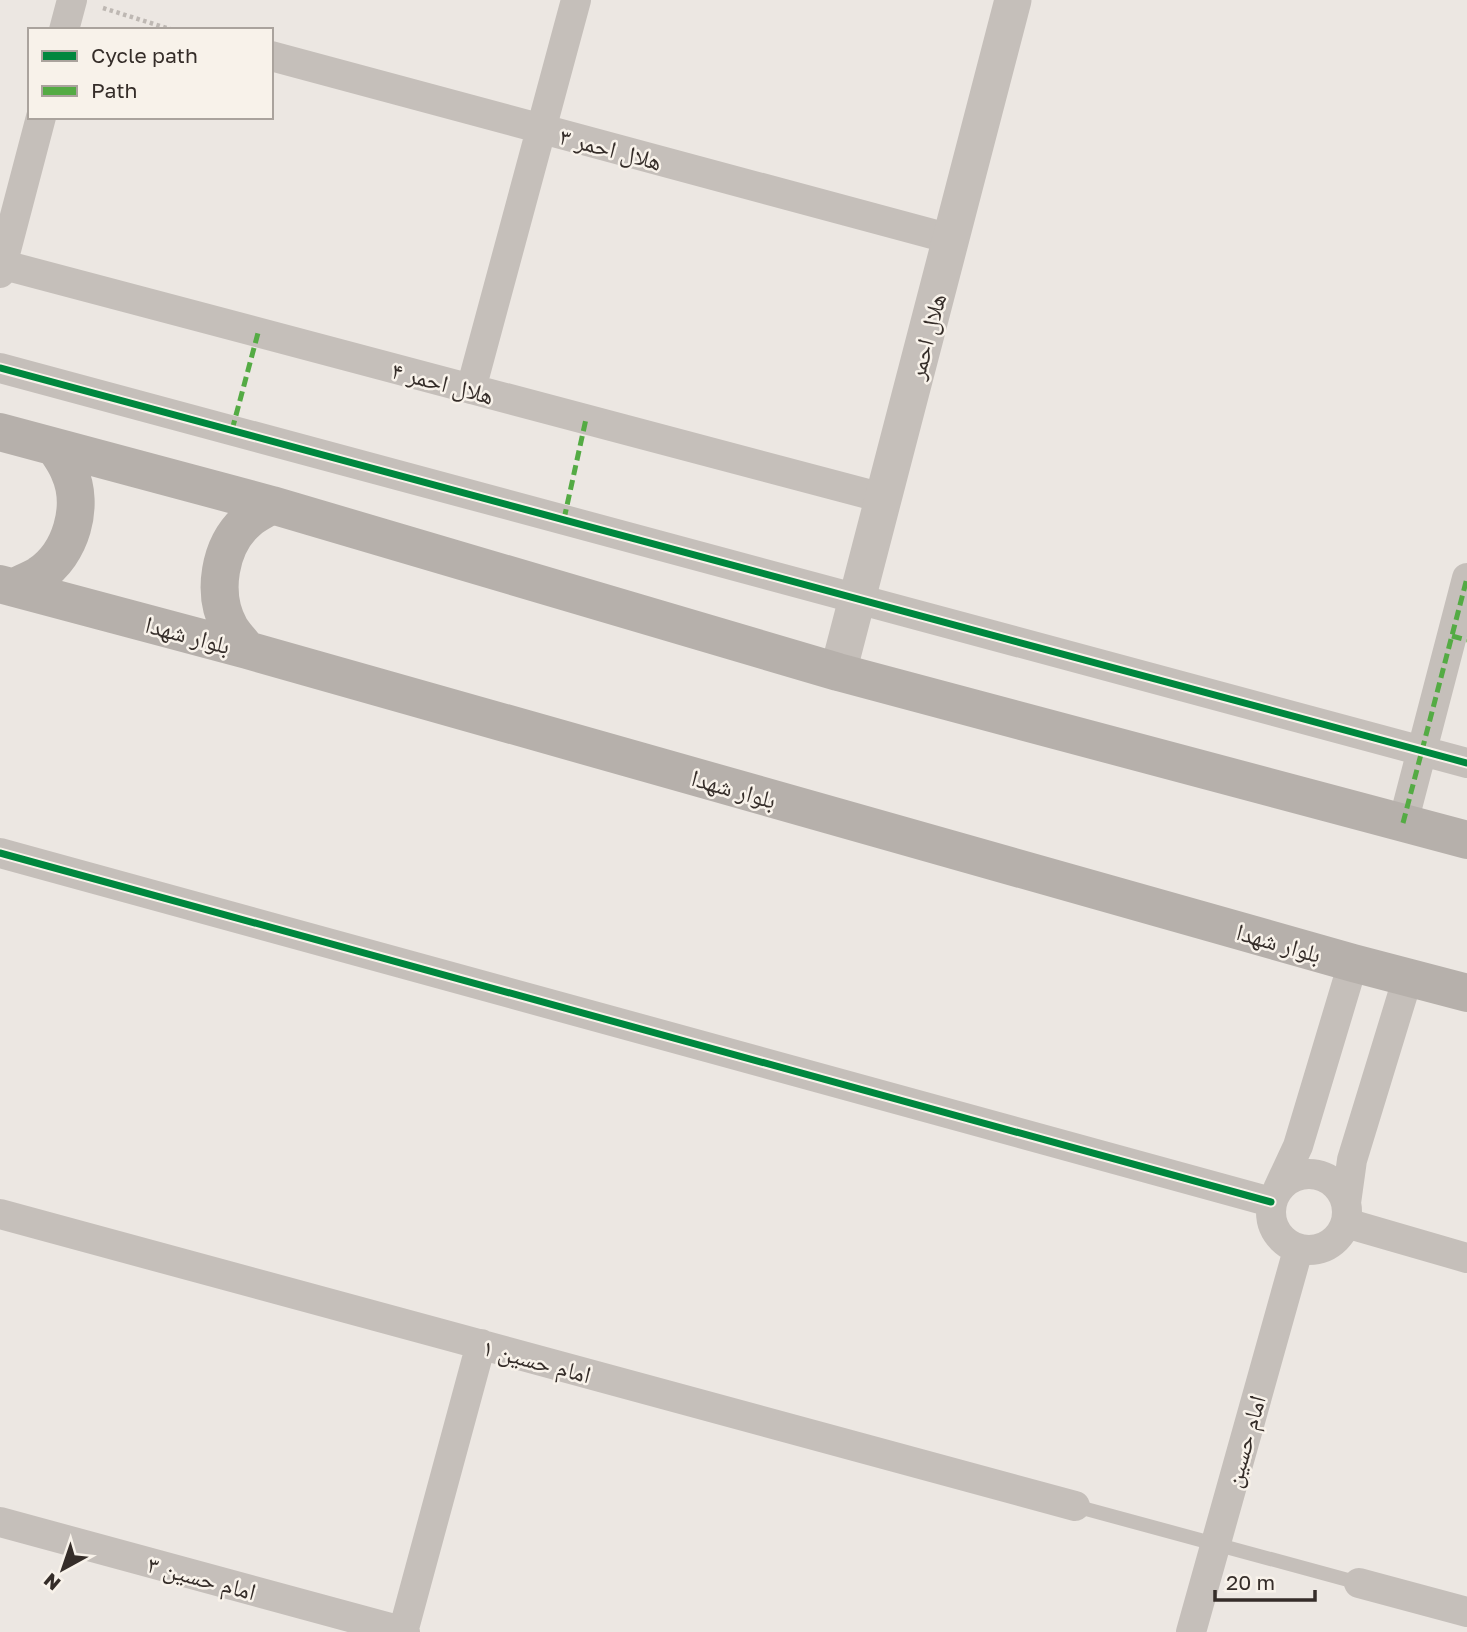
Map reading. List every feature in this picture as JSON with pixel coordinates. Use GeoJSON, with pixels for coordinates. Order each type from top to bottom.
{"type":"FeatureCollection","features":[{"type":"Feature","properties":{"kind":"main road"},"geometry":{"type":"LineString","coordinates":[[0,432],[271,505],[838,672],[1467,840]]}},
{"type":"Feature","properties":{"kind":"main road"},"geometry":{"type":"LineString","coordinates":[[7,586],[40,575],[60,554],[73,528],[76,500],[70,472],[55,447]]}},
{"type":"Feature","properties":{"kind":"main road"},"geometry":{"type":"LineString","coordinates":[[247,650],[230,627],[220,600],[220,571],[229,543],[247,521],[271,505]]}},
{"type":"Feature","properties":{"kind":"main road","name":"بلوار شهدا"},"geometry":{"type":"LineString","coordinates":[[7,586],[247,650],[1467,993]]}},
{"type":"Feature","properties":{"kind":"street"},"geometry":{"type":"LineString","coordinates":[[65,28],[72,0]]}},
{"type":"Feature","properties":{"kind":"street"},"geometry":{"type":"LineString","coordinates":[[471,389],[576,0]]}},
{"type":"Feature","properties":{"kind":"street","name":"هلال احمر"},"geometry":{"type":"LineString","coordinates":[[838,672],[1013,0]]}},
{"type":"Feature","properties":{"kind":"street","name":"هلال احمر ۳"},"geometry":{"type":"LineString","coordinates":[[273,58],[951,239]]}},
{"type":"Feature","properties":{"kind":"street"},"geometry":{"type":"LineString","coordinates":[[1,267],[40,119]]}},
{"type":"Feature","properties":{"kind":"street","name":"هلال احمر ۴"},"geometry":{"type":"LineString","coordinates":[[1,267],[883,498]]}},
{"type":"Feature","properties":{"kind":"street"},"geometry":{"type":"LineString","coordinates":[[0,368],[1467,763]]}},
{"type":"Feature","properties":{"kind":"street"},"geometry":{"type":"LineString","coordinates":[[1403,822],[1422,751],[1459,638],[1467,578]]}},
{"type":"Feature","properties":{"kind":"street"},"geometry":{"type":"LineString","coordinates":[[0,853],[1274,1196]]}},
{"type":"Feature","properties":{"kind":"street"},"geometry":{"type":"LineString","coordinates":[[1353,962],[1298,1146],[1274,1196],[1271,1223],[1281,1240],[1298,1250],[1319,1251],[1336,1241],[1346,1213],[1352,1160],[1408,977]]}},
{"type":"Feature","properties":{"kind":"street"},"geometry":{"type":"LineString","coordinates":[[1274,1196],[1291,1178],[1308,1173],[1325,1177],[1338,1188],[1346,1213]]}},
{"type":"Feature","properties":{"kind":"street"},"geometry":{"type":"LineString","coordinates":[[1346,1213],[1467,1258]]}},
{"type":"Feature","properties":{"kind":"street","name":"امام حسین ۱"},"geometry":{"type":"LineString","coordinates":[[0,1214],[1074,1506]]}},
{"type":"Feature","properties":{"kind":"street","name":"امام حسین"},"geometry":{"type":"LineString","coordinates":[[1191,1632],[1298,1250]]}},
{"type":"Feature","properties":{"kind":"street"},"geometry":{"type":"LineString","coordinates":[[404,1632],[481,1344]]}},
{"type":"Feature","properties":{"kind":"street","name":"امام حسین ۳"},"geometry":{"type":"LineString","coordinates":[[0,1522],[404,1632]]}},
{"type":"Feature","properties":{"kind":"street"},"geometry":{"type":"LineString","coordinates":[[1359,1583],[1467,1612]]}},
{"type":"Feature","properties":{"kind":"lane"},"geometry":{"type":"LineString","coordinates":[[1074,1506],[1359,1583]]}},
{"type":"Feature","properties":{"kind":"path"},"geometry":{"type":"LineString","coordinates":[[102,7],[167,28]]}},
{"type":"Feature","properties":{"kind":"marked path"},"geometry":{"type":"LineString","coordinates":[[232,430],[258,333]]}},
{"type":"Feature","properties":{"kind":"marked path"},"geometry":{"type":"LineString","coordinates":[[564,519],[586,419]]}},
{"type":"Feature","properties":{"kind":"marked path"},"geometry":{"type":"LineString","coordinates":[[1403,823],[1467,578]]}},
{"type":"Feature","properties":{"kind":"marked path"},"geometry":{"type":"LineString","coordinates":[[1452,636],[1467,640]]}},
{"type":"Feature","properties":{"kind":"cycle path"},"geometry":{"type":"LineString","coordinates":[[0,368],[1467,763]]}},
{"type":"Feature","properties":{"kind":"cycle path"},"geometry":{"type":"LineString","coordinates":[[0,853],[1271,1202]]}}]}
